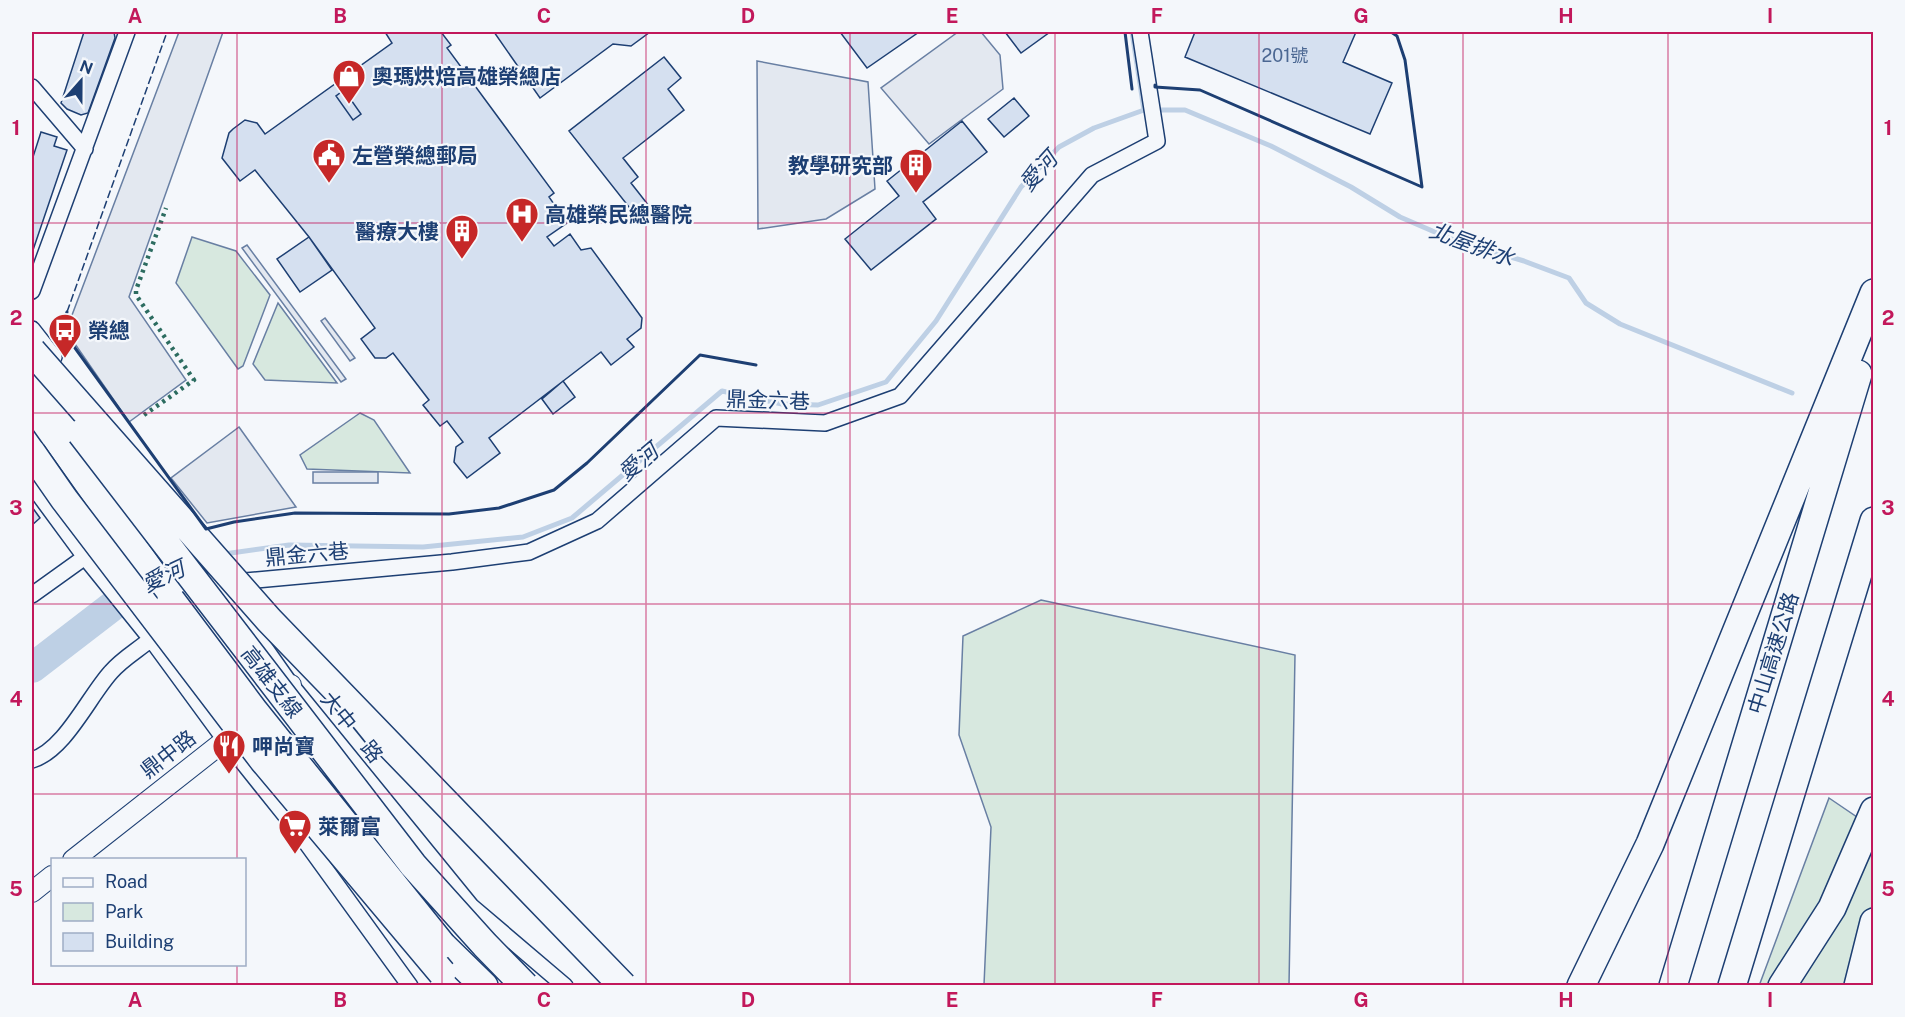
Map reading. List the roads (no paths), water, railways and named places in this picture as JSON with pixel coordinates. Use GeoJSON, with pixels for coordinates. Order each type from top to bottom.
{"type":"FeatureCollection","features":[{"type":"Feature","properties":{"kind":"highway"},"geometry":{"type":"LineString","coordinates":[[1601,986],[1650,844],[1874,293]]}},
{"type":"Feature","properties":{"kind":"highway","name":"中山高速公路"},"geometry":{"type":"LineString","coordinates":[[1673,986],[1874,321]]}},
{"type":"Feature","properties":{"kind":"highway"},"geometry":{"type":"LineString","coordinates":[[32,351],[269,620],[623,986]]}},
{"type":"Feature","properties":{"kind":"highway","name":"高雄支線"},"geometry":{"type":"LineString","coordinates":[[32,368],[413,865],[525,986]]}},
{"type":"Feature","properties":{"kind":"highway","name":"高雄支線"},"geometry":{"type":"LineString","coordinates":[[32,403],[175,590],[255,712],[442,945],[484,986]]}},
{"type":"Feature","properties":{"kind":"highway"},"geometry":{"type":"LineString","coordinates":[[32,435],[121,555],[175,590]]}},
{"type":"Feature","properties":{"kind":"highway"},"geometry":{"type":"LineString","coordinates":[[32,453],[71,508],[263,760],[447,979]]}},
{"type":"Feature","properties":{"kind":"highway"},"geometry":{"type":"LineString","coordinates":[[1732,986],[1874,521]]}},
{"type":"Feature","properties":{"kind":"highway"},"geometry":{"type":"LineString","coordinates":[[276,712],[380,845],[471,950],[518,986]]}},
{"type":"Feature","properties":{"kind":"highway"},"geometry":{"type":"LineString","coordinates":[[1782,986],[1832,908],[1874,811]]}},
{"type":"Feature","properties":{"kind":"highway"},"geometry":{"type":"LineString","coordinates":[[1581,986],[1650,844]]}},
{"type":"Feature","properties":{"kind":"highway"},"geometry":{"type":"LineString","coordinates":[[1858,986],[1874,922]]}},
{"type":"Feature","properties":{"kind":"highway"},"geometry":{"type":"LineString","coordinates":[[442,945],[469,986]]}},
{"type":"Feature","properties":{"kind":"street"},"geometry":{"type":"LineString","coordinates":[[32,291],[127,32]]}},
{"type":"Feature","properties":{"kind":"street","name":"鼎金六巷"},"geometry":{"type":"LineString","coordinates":[[220,583],[440,563],[530,552],[597,521],[716,418],[825,423],[900,396],[1092,175],[1157,141],[1140,32]]}},
{"type":"Feature","properties":{"kind":"street"},"geometry":{"type":"LineString","coordinates":[[32,87],[85,149]]}},
{"type":"Feature","properties":{"kind":"street","name":"大中一路"},"geometry":{"type":"LineString","coordinates":[[32,329],[137,468],[291,685],[471,906],[566,986]]}},
{"type":"Feature","properties":{"kind":"street"},"geometry":{"type":"LineString","coordinates":[[32,376],[161,558],[175,590],[276,712]]}},
{"type":"Feature","properties":{"kind":"street"},"geometry":{"type":"LineString","coordinates":[[32,403],[60,434],[100,470],[119,473],[137,468]]}},
{"type":"Feature","properties":{"kind":"street"},"geometry":{"type":"LineString","coordinates":[[32,485],[85,557],[151,639],[225,740],[297,830],[410,986]]}},
{"type":"Feature","properties":{"kind":"street"},"geometry":{"type":"LineString","coordinates":[[32,596],[85,557]]}},
{"type":"Feature","properties":{"kind":"street"},"geometry":{"type":"LineString","coordinates":[[32,760],[62,739],[112,671],[151,639]]}},
{"type":"Feature","properties":{"kind":"street","name":"鼎中路"},"geometry":{"type":"LineString","coordinates":[[76,858],[225,740],[276,712],[291,685]]}},
{"type":"Feature","properties":{"kind":"street"},"geometry":{"type":"LineString","coordinates":[[32,892],[51,877]]}},
{"type":"Feature","properties":{"kind":"waterway"},"geometry":{"type":"LineString","coordinates":[[1132,32],[1144,110]]}},
{"type":"Feature","properties":{"kind":"waterway","name":"愛河"},"geometry":{"type":"LineString","coordinates":[[224,554],[289,545],[423,547],[523,537],[572,518],[722,391],[782,404],[818,405],[886,382],[936,321],[1021,187],[1059,147],[1094,128],[1144,110],[1185,110],[1271,146],[1351,187],[1400,217],[1451,239],[1524,261],[1569,278],[1586,303],[1620,324],[1792,393]]}},
{"type":"Feature","properties":{"kind":"waterway","name":"愛河"},"geometry":{"type":"LineString","coordinates":[[32,668],[140,585],[177,565],[207,558]]}},
{"type":"Feature","properties":{"kind":"place","name":"奧瑪烘焙高雄榮總店"},"geometry":{"type":"Point","coordinates":[349,105]}},
{"type":"Feature","properties":{"kind":"place","name":"左營榮總郵局"},"geometry":{"type":"Point","coordinates":[329,184]}},
{"type":"Feature","properties":{"kind":"place","name":"教學研究部"},"geometry":{"type":"Point","coordinates":[916,194]}},
{"type":"Feature","properties":{"kind":"place","name":"高雄榮民總醫院"},"geometry":{"type":"Point","coordinates":[522,243]}},
{"type":"Feature","properties":{"kind":"place","name":"醫療大樓"},"geometry":{"type":"Point","coordinates":[462,260]}},
{"type":"Feature","properties":{"kind":"place","name":"榮總"},"geometry":{"type":"Point","coordinates":[65,359]}},
{"type":"Feature","properties":{"kind":"place","name":"呷尚寶"},"geometry":{"type":"Point","coordinates":[229,775]}},
{"type":"Feature","properties":{"kind":"place","name":"萊爾富"},"geometry":{"type":"Point","coordinates":[295,855]}},
{"type":"Feature","properties":{"kind":"water label","name":"北屋排水"},"geometry":{"type":"Point","coordinates":[1472,244]}}]}
